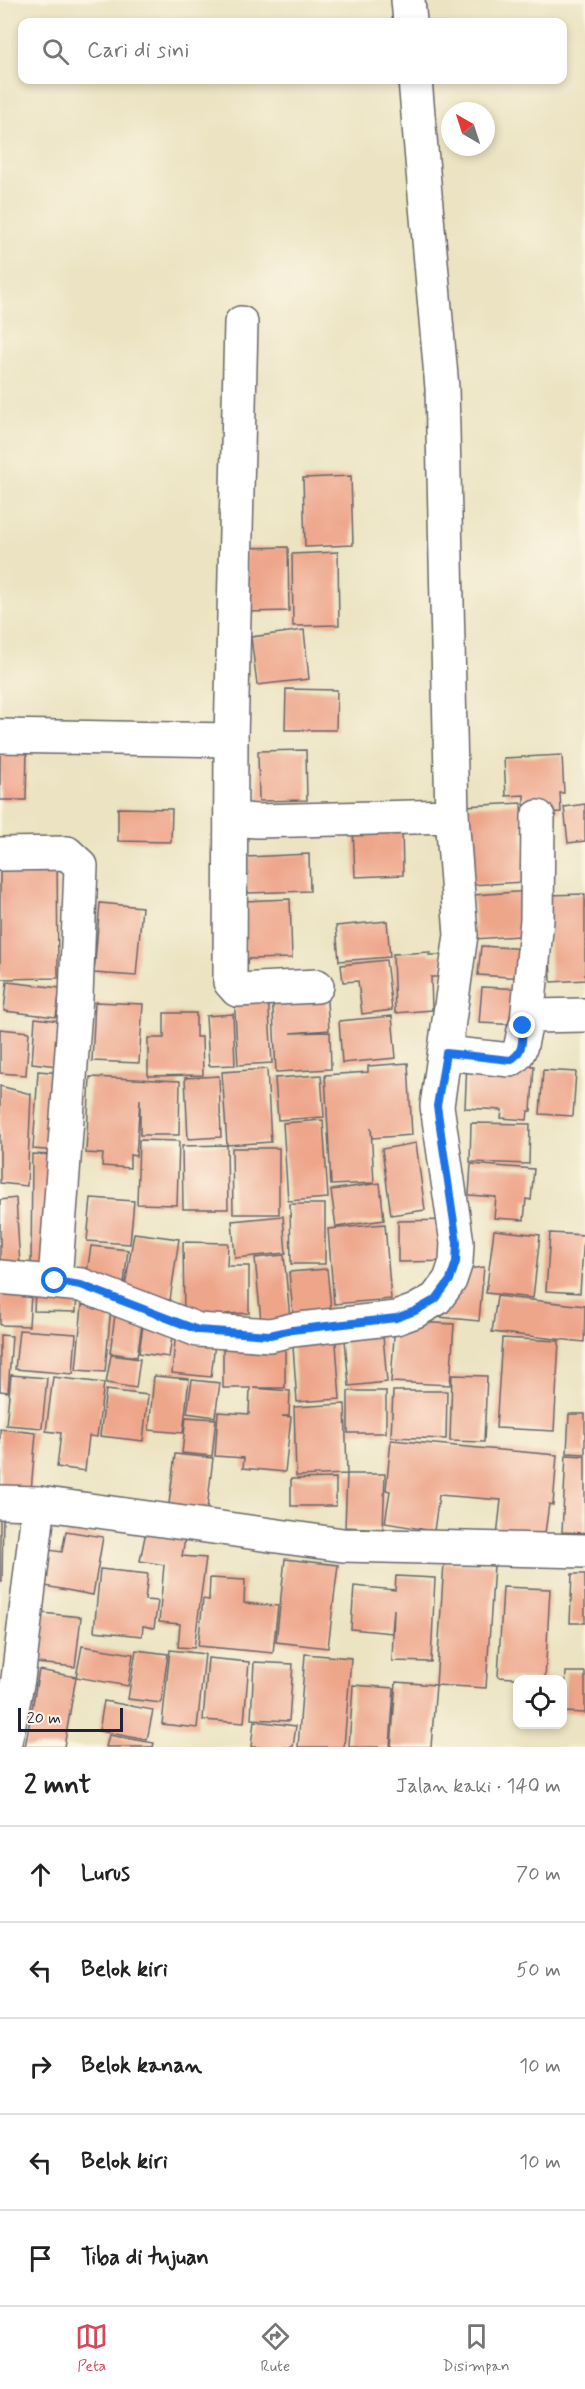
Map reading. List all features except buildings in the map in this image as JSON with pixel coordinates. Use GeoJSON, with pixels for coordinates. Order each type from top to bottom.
{"type":"FeatureCollection","features":[{"type":"Feature","properties":{"kind":"street"},"geometry":{"type":"LineString","coordinates":[[408,0],[410,18]]}},
{"type":"Feature","properties":{"kind":"street"},"geometry":{"type":"LineString","coordinates":[[0,1277],[81,1285],[198,1330],[260,1334],[396,1318],[428,1305],[441,1293],[456,1262],[457,1243],[437,1106],[461,935],[452,816],[442,388],[415,84]]}},
{"type":"Feature","properties":{"kind":"street"},"geometry":{"type":"LineString","coordinates":[[242,323],[231,740],[231,984],[237,990],[317,986]]}},
{"type":"Feature","properties":{"kind":"street"},"geometry":{"type":"LineString","coordinates":[[0,736],[231,740]]}},
{"type":"Feature","properties":{"kind":"street"},"geometry":{"type":"LineString","coordinates":[[231,819],[257,821],[452,816]]}},
{"type":"Feature","properties":{"kind":"street"},"geometry":{"type":"LineString","coordinates":[[527,1021],[537,920],[538,817]]}},
{"type":"Feature","properties":{"kind":"street"},"geometry":{"type":"LineString","coordinates":[[0,854],[68,853],[81,866],[76,996],[55,1281]]}},
{"type":"Feature","properties":{"kind":"street"},"geometry":{"type":"LineString","coordinates":[[446,1053],[510,1060],[518,1056],[523,1026],[527,1021],[539,1015],[585,1015]]}},
{"type":"Feature","properties":{"kind":"street"},"geometry":{"type":"LineString","coordinates":[[0,1502],[39,1503],[343,1545],[585,1551]]}},
{"type":"Feature","properties":{"kind":"street"},"geometry":{"type":"LineString","coordinates":[[4,1747],[18,1678],[39,1503]]}},
{"type":"Feature","properties":{"kind":"route"},"geometry":{"type":"LineString","coordinates":[[55,1281],[81,1285],[198,1330],[270,1335],[292,1330],[396,1318],[428,1305],[436,1299],[450,1280],[456,1262],[457,1243],[437,1106],[446,1053],[510,1060],[518,1056],[523,1026]]}}]}
